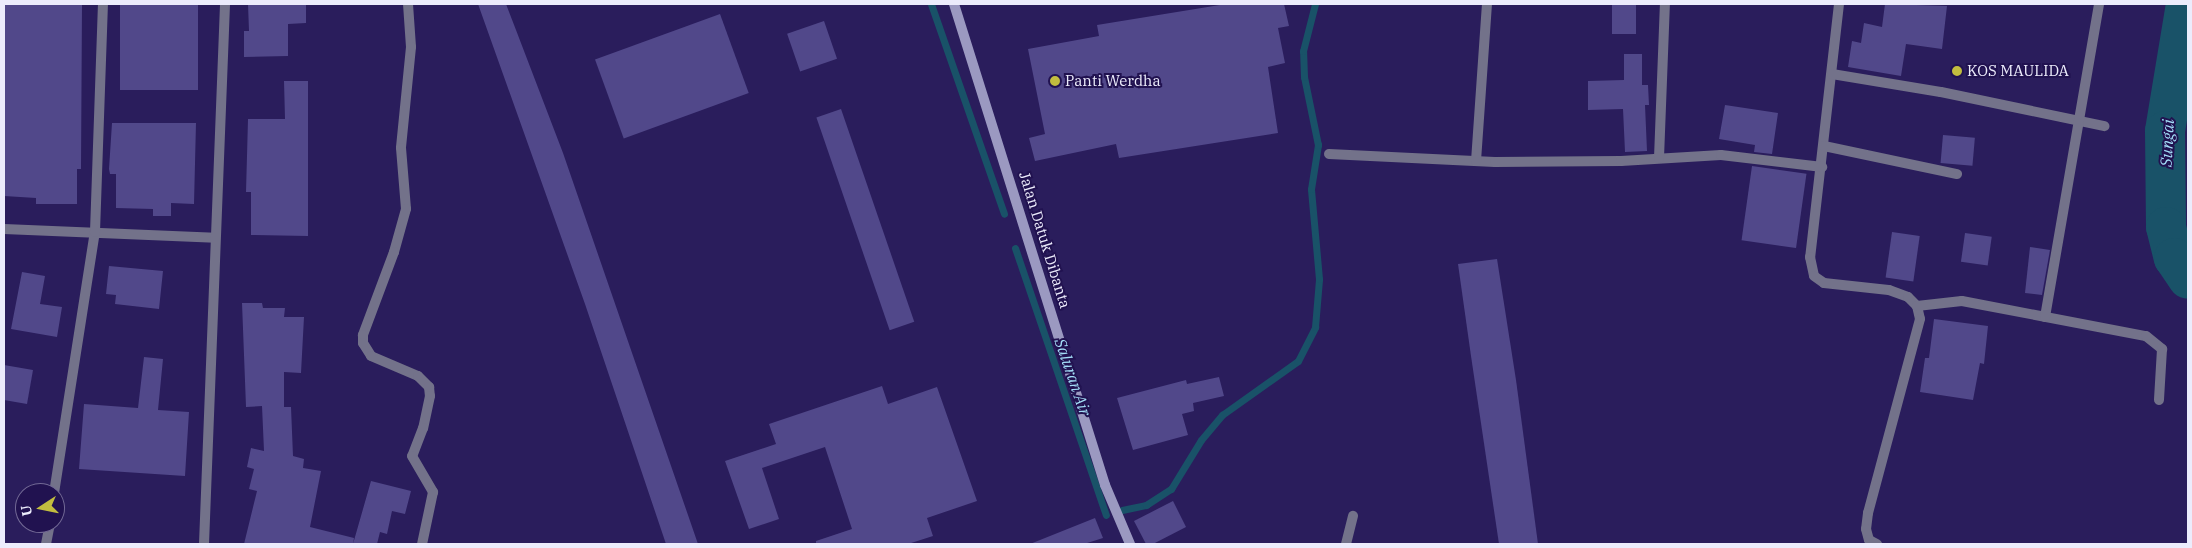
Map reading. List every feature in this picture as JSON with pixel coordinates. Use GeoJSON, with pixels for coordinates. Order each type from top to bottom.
{"type":"FeatureCollection","features":[{"type":"Feature","properties":{"kind":"main road","name":"Jalan Datuk Dibanta"},"geometry":{"type":"LineString","coordinates":[[954,4],[1105,486],[1130,544]]}},
{"type":"Feature","properties":{"kind":"street"},"geometry":{"type":"LineString","coordinates":[[56,483],[96,232],[103,4]]}},
{"type":"Feature","properties":{"kind":"street"},"geometry":{"type":"LineString","coordinates":[[204,544],[225,4]]}},
{"type":"Feature","properties":{"kind":"street"},"geometry":{"type":"LineString","coordinates":[[408,4],[411,47],[401,148],[406,209],[394,252],[363,335],[363,344],[371,356],[418,376],[429,387],[430,396],[422,428],[412,456],[433,492],[422,544]]}},
{"type":"Feature","properties":{"kind":"street"},"geometry":{"type":"LineString","coordinates":[[1476,161],[1487,4]]}},
{"type":"Feature","properties":{"kind":"street"},"geometry":{"type":"LineString","coordinates":[[1659,158],[1665,4]]}},
{"type":"Feature","properties":{"kind":"street"},"geometry":{"type":"LineString","coordinates":[[1839,4],[1822,167],[1810,257],[1814,276],[1824,283],[1889,290],[1908,297],[1917,306],[1920,319],[1868,513],[1866,528],[1869,540],[1877,544]]}},
{"type":"Feature","properties":{"kind":"street"},"geometry":{"type":"LineString","coordinates":[[2045,317],[2076,120],[2099,4]]}},
{"type":"Feature","properties":{"kind":"street"},"geometry":{"type":"LineString","coordinates":[[1832,74],[1941,92],[2104,126]]}},
{"type":"Feature","properties":{"kind":"street"},"geometry":{"type":"LineString","coordinates":[[1824,146],[1957,174]]}},
{"type":"Feature","properties":{"kind":"street"},"geometry":{"type":"LineString","coordinates":[[1329,154],[1476,161],[1721,155],[1822,167]]}},
{"type":"Feature","properties":{"kind":"street"},"geometry":{"type":"LineString","coordinates":[[4,229],[215,238]]}},
{"type":"Feature","properties":{"kind":"street"},"geometry":{"type":"LineString","coordinates":[[1917,306],[1962,301],[2146,336],[2162,349],[2159,400]]}},
{"type":"Feature","properties":{"kind":"street"},"geometry":{"type":"LineString","coordinates":[[1346,544],[1353,516]]}},
{"type":"Feature","properties":{"kind":"building"},"geometry":{"type":"Polygon","coordinates":[[[4,4],[82,4],[81,169],[77,169],[77,204],[36,204],[36,198],[4,196],[4,4]]]}},
{"type":"Feature","properties":{"kind":"building"},"geometry":{"type":"Polygon","coordinates":[[[120,4],[198,4],[198,90],[120,90],[120,4]]]}},
{"type":"Feature","properties":{"kind":"building"},"geometry":{"type":"Polygon","coordinates":[[[248,4],[306,4],[306,23],[288,24],[288,56],[244,57],[244,31],[249,31],[248,4]]]}},
{"type":"Feature","properties":{"kind":"building"},"geometry":{"type":"Polygon","coordinates":[[[478,4],[506,4],[563,153],[698,544],[666,544],[585,304],[478,4]]]}},
{"type":"Feature","properties":{"kind":"building"},"geometry":{"type":"Polygon","coordinates":[[[1226,4],[1284,4],[1289,26],[1278,28],[1285,63],[1268,67],[1278,133],[1119,158],[1116,144],[1035,161],[1029,138],[1045,134],[1028,49],[1099,36],[1097,25],[1226,4]]]}},
{"type":"Feature","properties":{"kind":"building"},"geometry":{"type":"Polygon","coordinates":[[[1612,4],[1636,4],[1636,34],[1612,34],[1612,4]]]}},
{"type":"Feature","properties":{"kind":"building"},"geometry":{"type":"Polygon","coordinates":[[[1885,4],[1947,6],[1942,49],[1906,44],[1901,76],[1848,67],[1852,41],[1861,43],[1864,23],[1882,27],[1885,4]]]}},
{"type":"Feature","properties":{"kind":"building"},"geometry":{"type":"Polygon","coordinates":[[[720,14],[749,93],[624,138],[595,59],[720,14]]]}},
{"type":"Feature","properties":{"kind":"building"},"geometry":{"type":"Polygon","coordinates":[[[824,21],[837,59],[800,72],[787,34],[824,21]]]}},
{"type":"Feature","properties":{"kind":"building"},"geometry":{"type":"Polygon","coordinates":[[[1624,54],[1642,54],[1642,85],[1648,85],[1649,105],[1645,105],[1647,151],[1625,152],[1623,109],[1588,110],[1588,81],[1624,80],[1624,54]]]}},
{"type":"Feature","properties":{"kind":"building"},"geometry":{"type":"Polygon","coordinates":[[[284,81],[308,81],[308,236],[251,235],[251,192],[246,192],[248,119],[285,119],[284,81]]]}},
{"type":"Feature","properties":{"kind":"building"},"geometry":{"type":"Polygon","coordinates":[[[1725,105],[1778,113],[1772,154],[1754,152],[1755,145],[1719,139],[1725,105]]]}},
{"type":"Feature","properties":{"kind":"building"},"geometry":{"type":"Polygon","coordinates":[[[841,109],[914,322],[890,330],[816,117],[841,109]]]}},
{"type":"Feature","properties":{"kind":"building"},"geometry":{"type":"Polygon","coordinates":[[[112,123],[196,123],[194,204],[171,203],[171,216],[153,216],[153,209],[116,208],[116,174],[110,174],[109,169],[112,123]]]}},
{"type":"Feature","properties":{"kind":"building"},"geometry":{"type":"Polygon","coordinates":[[[1943,135],[1975,138],[1972,166],[1941,163],[1943,135]]]}},
{"type":"Feature","properties":{"kind":"building"},"geometry":{"type":"Polygon","coordinates":[[[1752,166],[1806,174],[1796,248],[1742,240],[1752,166]]]}},
{"type":"Feature","properties":{"kind":"building"},"geometry":{"type":"Polygon","coordinates":[[[1892,232],[1920,236],[1913,281],[1886,278],[1892,232]]]}},
{"type":"Feature","properties":{"kind":"building"},"geometry":{"type":"Polygon","coordinates":[[[1965,233],[1992,237],[1988,265],[1961,262],[1965,233]]]}},
{"type":"Feature","properties":{"kind":"building"},"geometry":{"type":"Polygon","coordinates":[[[2030,247],[2050,250],[2042,295],[2025,293],[2030,247]]]}},
{"type":"Feature","properties":{"kind":"building"},"geometry":{"type":"Polygon","coordinates":[[[1497,259],[1516,380],[1538,544],[1499,544],[1471,356],[1458,264],[1497,259]]]}},
{"type":"Feature","properties":{"kind":"building"},"geometry":{"type":"Polygon","coordinates":[[[109,266],[163,271],[159,309],[115,304],[116,295],[106,294],[109,266]]]}},
{"type":"Feature","properties":{"kind":"building"},"geometry":{"type":"Polygon","coordinates":[[[22,272],[45,276],[40,304],[62,307],[57,337],[11,329],[22,272]]]}},
{"type":"Feature","properties":{"kind":"building"},"geometry":{"type":"Polygon","coordinates":[[[242,303],[262,303],[263,308],[285,308],[284,317],[304,317],[301,373],[284,372],[284,407],[291,407],[293,456],[304,459],[303,468],[321,471],[310,527],[354,538],[353,544],[244,544],[257,491],[249,489],[254,469],[247,467],[251,448],[264,451],[262,406],[246,407],[242,303]]]}},
{"type":"Feature","properties":{"kind":"building"},"geometry":{"type":"Polygon","coordinates":[[[1934,319],[1988,326],[1984,364],[1980,363],[1973,400],[1920,392],[1925,358],[1929,358],[1934,319]]]}},
{"type":"Feature","properties":{"kind":"building"},"geometry":{"type":"Polygon","coordinates":[[[144,357],[163,359],[158,410],[189,412],[185,476],[79,469],[84,404],[138,408],[144,357]]]}},
{"type":"Feature","properties":{"kind":"building"},"geometry":{"type":"Polygon","coordinates":[[[4,365],[33,370],[27,404],[4,400],[4,365]]]}},
{"type":"Feature","properties":{"kind":"building"},"geometry":{"type":"Polygon","coordinates":[[[1219,377],[1224,396],[1193,403],[1194,411],[1182,414],[1188,435],[1133,450],[1117,398],[1186,380],[1187,384],[1219,377]]]}},
{"type":"Feature","properties":{"kind":"building"},"geometry":{"type":"Polygon","coordinates":[[[882,386],[888,404],[937,387],[977,501],[927,518],[933,536],[908,544],[816,544],[816,541],[852,529],[825,447],[762,468],[779,519],[749,529],[725,461],[776,444],[769,424],[882,386]]]}},
{"type":"Feature","properties":{"kind":"building"},"geometry":{"type":"Polygon","coordinates":[[[371,481],[411,491],[405,514],[392,511],[387,534],[380,532],[377,544],[353,544],[371,481]]]}},
{"type":"Feature","properties":{"kind":"building"},"geometry":{"type":"Polygon","coordinates":[[[1173,501],[1186,527],[1153,544],[1146,544],[1134,521],[1173,501]]]}},
{"type":"Feature","properties":{"kind":"building"},"geometry":{"type":"Polygon","coordinates":[[[1095,518],[1103,538],[1084,544],[1030,544],[1095,518]]]}},
{"type":"Feature","properties":{"kind":"waterway","name":"Saluran Air"},"geometry":{"type":"LineString","coordinates":[[931,4],[1004,214]]}},
{"type":"Feature","properties":{"kind":"waterway"},"geometry":{"type":"LineString","coordinates":[[1122,510],[1146,505],[1171,489],[1201,440],[1222,415],[1298,361],[1315,327],[1319,279],[1311,189],[1318,145],[1304,77],[1303,51],[1315,4]]}},
{"type":"Feature","properties":{"kind":"waterway","name":"Sungai"},"geometry":{"type":"LineString","coordinates":[[2186,4],[2165,131],[2166,227],[2174,258],[2188,279]]}},
{"type":"Feature","properties":{"kind":"waterway","name":"Saluran Air"},"geometry":{"type":"LineString","coordinates":[[1015,248],[1106,515]]}},
{"type":"Feature","properties":{"kind":"place","name":"KOS MAULIDA"},"geometry":{"type":"Point","coordinates":[1957,71]}},
{"type":"Feature","properties":{"kind":"place","name":"Panti Werdha"},"geometry":{"type":"Point","coordinates":[1055,81]}}]}
